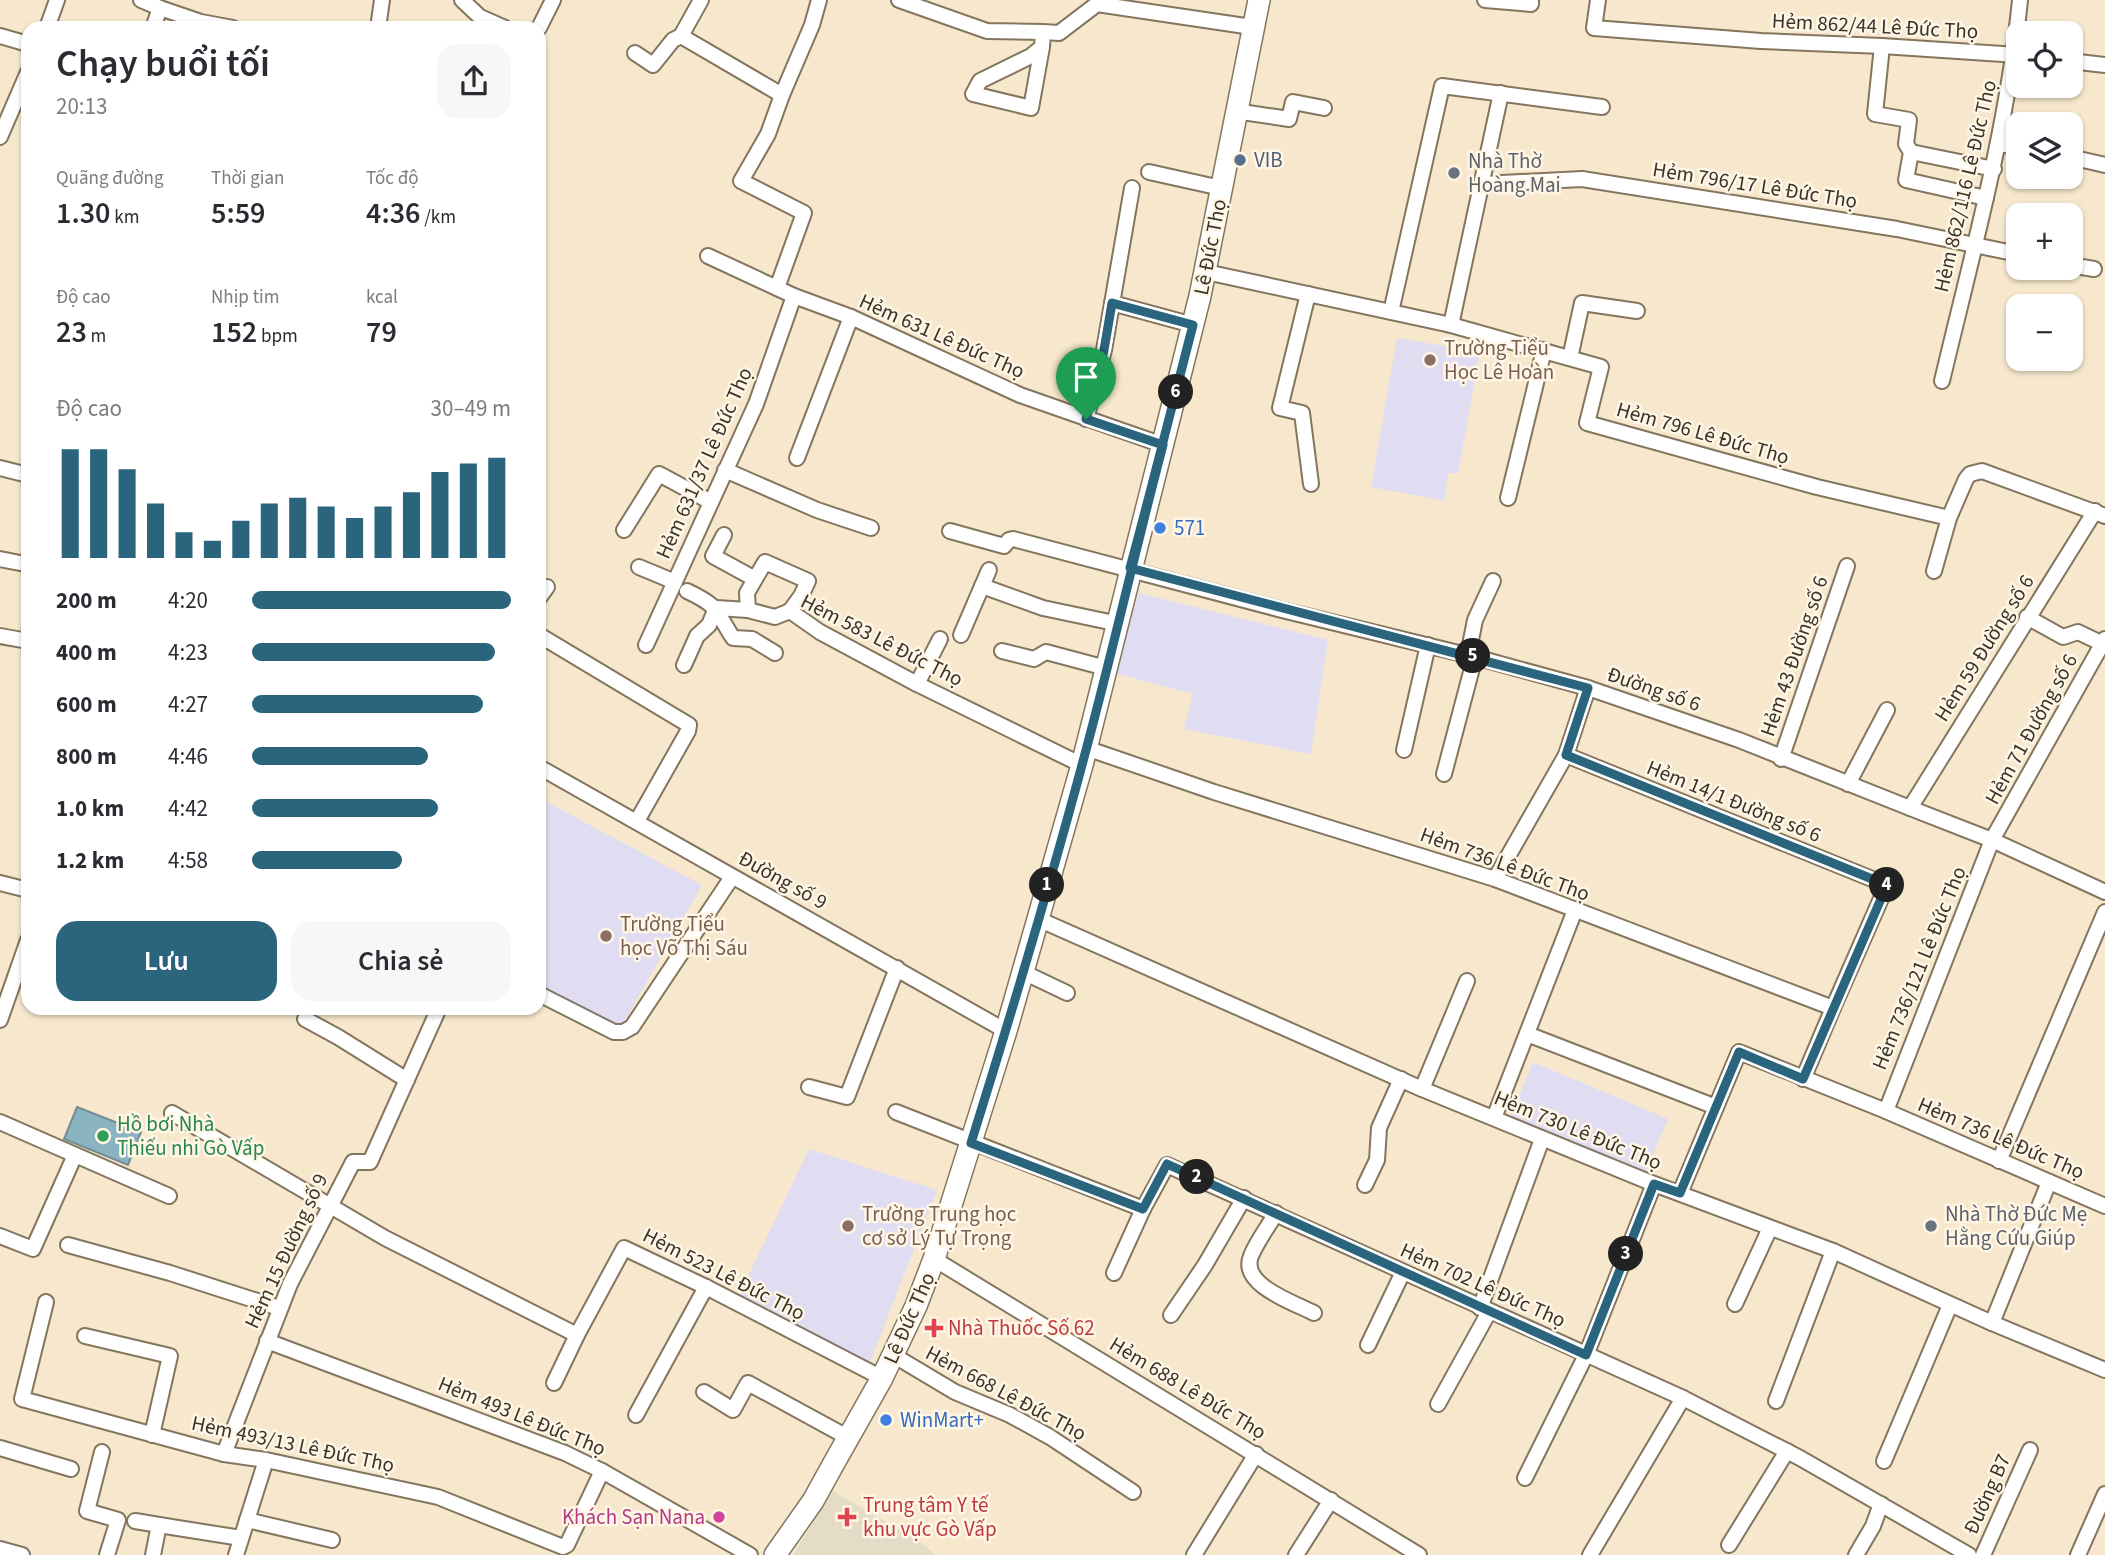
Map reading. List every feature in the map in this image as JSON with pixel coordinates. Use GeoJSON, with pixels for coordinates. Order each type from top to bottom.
{"type":"FeatureCollection","features":[{"type":"Feature","properties":{"kind":"main road","name":"Lê Đức Thọ"},"geometry":{"type":"LineString","coordinates":[[775,1555],[813,1501],[893,1355],[934,1259],[1006,1031],[1119,624],[1130,568],[1193,325],[1206,272],[1235,111],[1259,0]]}},
{"type":"Feature","properties":{"kind":"street"},"geometry":{"type":"LineString","coordinates":[[50,21],[57,0]]}},
{"type":"Feature","properties":{"kind":"street"},"geometry":{"type":"LineString","coordinates":[[141,0],[198,21]]}},
{"type":"Feature","properties":{"kind":"street"},"geometry":{"type":"LineString","coordinates":[[378,21],[382,0]]}},
{"type":"Feature","properties":{"kind":"street"},"geometry":{"type":"LineString","coordinates":[[462,0],[480,17],[489,21]]}},
{"type":"Feature","properties":{"kind":"street"},"geometry":{"type":"LineString","coordinates":[[542,21],[553,0]]}},
{"type":"Feature","properties":{"kind":"street"},"geometry":{"type":"LineString","coordinates":[[635,53],[653,65],[673,40],[681,36],[701,0]]}},
{"type":"Feature","properties":{"kind":"street"},"geometry":{"type":"LineString","coordinates":[[777,288],[804,213],[741,181],[768,134],[812,25],[819,0]]}},
{"type":"Feature","properties":{"kind":"street"},"geometry":{"type":"LineString","coordinates":[[899,0],[987,31],[1042,40],[1059,33],[1093,2],[1252,27]]}},
{"type":"Feature","properties":{"kind":"street"},"geometry":{"type":"LineString","coordinates":[[1485,0],[1531,4],[1531,0]]}},
{"type":"Feature","properties":{"kind":"street","name":"Hẻm 862/44 Lê Đức Thọ"},"geometry":{"type":"LineString","coordinates":[[1598,0],[1594,28],[1761,41],[2006,54]]}},
{"type":"Feature","properties":{"kind":"street","name":"Hẻm 862/116 Lê Đức Thọ"},"geometry":{"type":"LineString","coordinates":[[2018,21],[2020,0]]}},
{"type":"Feature","properties":{"kind":"street"},"geometry":{"type":"LineString","coordinates":[[155,21],[160,8]]}},
{"type":"Feature","properties":{"kind":"street"},"geometry":{"type":"LineString","coordinates":[[0,36],[21,42]]}},
{"type":"Feature","properties":{"kind":"street"},"geometry":{"type":"LineString","coordinates":[[681,36],[782,95]]}},
{"type":"Feature","properties":{"kind":"street"},"geometry":{"type":"LineString","coordinates":[[1042,40],[1031,108],[973,94],[980,81],[1031,56],[1042,40]]}},
{"type":"Feature","properties":{"kind":"street"},"geometry":{"type":"LineString","coordinates":[[1882,46],[1875,114],[1909,120],[1906,144],[1911,152],[1906,180],[1986,198]]}},
{"type":"Feature","properties":{"kind":"street"},"geometry":{"type":"LineString","coordinates":[[2083,62],[2105,65]]}},
{"type":"Feature","properties":{"kind":"street"},"geometry":{"type":"LineString","coordinates":[[1391,312],[1442,86],[1602,107]]}},
{"type":"Feature","properties":{"kind":"street"},"geometry":{"type":"LineString","coordinates":[[0,137],[21,88]]}},
{"type":"Feature","properties":{"kind":"street"},"geometry":{"type":"LineString","coordinates":[[1451,325],[1500,93]]}},
{"type":"Feature","properties":{"kind":"street","name":"Hẻm 862/116 Lê Đức Thọ"},"geometry":{"type":"LineString","coordinates":[[1942,381],[1994,169],[2008,98]]}},
{"type":"Feature","properties":{"kind":"street"},"geometry":{"type":"LineString","coordinates":[[1235,111],[1289,119],[1293,102],[1324,108]]}},
{"type":"Feature","properties":{"kind":"street"},"geometry":{"type":"LineString","coordinates":[[1999,144],[2006,145]]}},
{"type":"Feature","properties":{"kind":"street"},"geometry":{"type":"LineString","coordinates":[[1911,152],[1994,169]]}},
{"type":"Feature","properties":{"kind":"street"},"geometry":{"type":"LineString","coordinates":[[2083,160],[2105,166]]}},
{"type":"Feature","properties":{"kind":"street"},"geometry":{"type":"LineString","coordinates":[[1149,172],[1221,188]]}},
{"type":"Feature","properties":{"kind":"street","name":"Hẻm 796/17 Lê Đức Thọ"},"geometry":{"type":"LineString","coordinates":[[1482,184],[1582,178],[1897,229],[2006,252]]}},
{"type":"Feature","properties":{"kind":"street"},"geometry":{"type":"LineString","coordinates":[[1086,419],[1104,350],[1132,188]]}},
{"type":"Feature","properties":{"kind":"street","name":"Hẻm 631 Lê Đức Thọ"},"geometry":{"type":"LineString","coordinates":[[708,256],[794,296],[851,317],[1020,395],[1163,445]]}},
{"type":"Feature","properties":{"kind":"street"},"geometry":{"type":"LineString","coordinates":[[2083,267],[2094,269]]}},
{"type":"Feature","properties":{"kind":"street","name":"Hẻm 796 Lê Đức Thọ"},"geometry":{"type":"LineString","coordinates":[[1206,272],[1451,325],[1601,367],[1587,423],[1817,486],[1949,518]]}},
{"type":"Feature","properties":{"kind":"street"},"geometry":{"type":"LineString","coordinates":[[1308,294],[1280,408],[1302,414],[1311,484]]}},
{"type":"Feature","properties":{"kind":"street","name":"Hẻm 631/37 Lê Đức Thọ"},"geometry":{"type":"LineString","coordinates":[[646,645],[681,587],[711,502],[756,404],[794,296]]}},
{"type":"Feature","properties":{"kind":"street"},"geometry":{"type":"LineString","coordinates":[[1112,303],[1193,325]]}},
{"type":"Feature","properties":{"kind":"street"},"geometry":{"type":"LineString","coordinates":[[1570,358],[1582,303],[1637,311]]}},
{"type":"Feature","properties":{"kind":"street"},"geometry":{"type":"LineString","coordinates":[[797,457],[851,317]]}},
{"type":"Feature","properties":{"kind":"street"},"geometry":{"type":"LineString","coordinates":[[1508,499],[1544,350]]}},
{"type":"Feature","properties":{"kind":"street"},"geometry":{"type":"LineString","coordinates":[[0,468],[21,473]]}},
{"type":"Feature","properties":{"kind":"street"},"geometry":{"type":"LineString","coordinates":[[725,470],[817,510],[871,528]]}},
{"type":"Feature","properties":{"kind":"street"},"geometry":{"type":"LineString","coordinates":[[1934,571],[1949,518],[1970,474],[1982,471],[2100,513]]}},
{"type":"Feature","properties":{"kind":"street"},"geometry":{"type":"LineString","coordinates":[[624,530],[659,474],[711,502]]}},
{"type":"Feature","properties":{"kind":"street","name":"Hẻm 59 Đường số 6"},"geometry":{"type":"LineString","coordinates":[[1910,808],[2027,617],[2100,513]]}},
{"type":"Feature","properties":{"kind":"street","name":"Đường số 6"},"geometry":{"type":"LineString","coordinates":[[950,531],[1004,546],[1013,539],[1588,688],[1739,740],[1781,759],[1992,840],[2105,892]]}},
{"type":"Feature","properties":{"kind":"street"},"geometry":{"type":"LineString","coordinates":[[724,535],[713,556],[755,579]]}},
{"type":"Feature","properties":{"kind":"street"},"geometry":{"type":"LineString","coordinates":[[0,559],[20,563]]}},
{"type":"Feature","properties":{"kind":"street"},"geometry":{"type":"LineString","coordinates":[[748,610],[747,593],[765,562],[808,581],[790,611]]}},
{"type":"Feature","properties":{"kind":"street","name":"Hẻm 43 Đường số 6"},"geometry":{"type":"LineString","coordinates":[[1781,759],[1847,566]]}},
{"type":"Feature","properties":{"kind":"street"},"geometry":{"type":"LineString","coordinates":[[639,567],[705,599],[716,608],[733,638],[751,639],[775,653]]}},
{"type":"Feature","properties":{"kind":"street"},"geometry":{"type":"LineString","coordinates":[[961,635],[989,570]]}},
{"type":"Feature","properties":{"kind":"street"},"geometry":{"type":"LineString","coordinates":[[1444,774],[1472,656],[1475,620],[1493,581]]}},
{"type":"Feature","properties":{"kind":"street"},"geometry":{"type":"LineString","coordinates":[[982,586],[1043,608],[1119,624]]}},
{"type":"Feature","properties":{"kind":"street"},"geometry":{"type":"LineString","coordinates":[[684,664],[697,636],[709,625],[716,608]]}},
{"type":"Feature","properties":{"kind":"street","name":"Hẻm 583 Lê Đức Thọ"},"geometry":{"type":"LineString","coordinates":[[716,608],[748,610],[775,617],[790,611],[820,632],[917,684],[1084,756]]}},
{"type":"Feature","properties":{"kind":"street"},"geometry":{"type":"LineString","coordinates":[[2027,617],[2063,637],[2078,632],[2104,643]]}},
{"type":"Feature","properties":{"kind":"street"},"geometry":{"type":"LineString","coordinates":[[0,636],[21,640]]}},
{"type":"Feature","properties":{"kind":"street"},"geometry":{"type":"LineString","coordinates":[[546,639],[688,725],[688,731],[637,821]]}},
{"type":"Feature","properties":{"kind":"street"},"geometry":{"type":"LineString","coordinates":[[917,684],[940,639]]}},
{"type":"Feature","properties":{"kind":"street","name":"Hẻm 71 Đường số 6"},"geometry":{"type":"LineString","coordinates":[[1992,840],[2104,643]]}},
{"type":"Feature","properties":{"kind":"street"},"geometry":{"type":"LineString","coordinates":[[1404,750],[1428,645]]}},
{"type":"Feature","properties":{"kind":"street"},"geometry":{"type":"LineString","coordinates":[[1002,651],[1034,659],[1046,652],[1106,668]]}},
{"type":"Feature","properties":{"kind":"street"},"geometry":{"type":"LineString","coordinates":[[1495,879],[1566,755],[1588,688]]}},
{"type":"Feature","properties":{"kind":"street"},"geometry":{"type":"LineString","coordinates":[[1848,784],[1887,710]]}},
{"type":"Feature","properties":{"kind":"street","name":"Hẻm 14/1 Đường số 6"},"geometry":{"type":"LineString","coordinates":[[1566,755],[1887,885],[1833,1009]]}},
{"type":"Feature","properties":{"kind":"street","name":"Hẻm 736 Lê Đức Thọ"},"geometry":{"type":"LineString","coordinates":[[1084,756],[1214,792],[1495,879],[1833,1009]]}},
{"type":"Feature","properties":{"kind":"street","name":"Đường số 9"},"geometry":{"type":"LineString","coordinates":[[546,771],[1006,1031]]}},
{"type":"Feature","properties":{"kind":"street","name":"Hẻm 736/121 Lê Đức Thọ"},"geometry":{"type":"LineString","coordinates":[[1886,1111],[1992,840]]}},
{"type":"Feature","properties":{"kind":"street"},"geometry":{"type":"LineString","coordinates":[[546,998],[614,1032],[623,1032],[632,1027],[732,877]]}},
{"type":"Feature","properties":{"kind":"street"},"geometry":{"type":"LineString","coordinates":[[0,883],[21,888]]}},
{"type":"Feature","properties":{"kind":"street"},"geometry":{"type":"LineString","coordinates":[[1494,1118],[1575,911]]}},
{"type":"Feature","properties":{"kind":"street"},"geometry":{"type":"LineString","coordinates":[[1999,1161],[2105,912]]}},
{"type":"Feature","properties":{"kind":"street","name":"Hẻm 730 Lê Đức Thọ"},"geometry":{"type":"LineString","coordinates":[[1038,919],[1422,1089],[1654,1184],[1833,1251],[1950,1305],[2105,1370]]}},
{"type":"Feature","properties":{"kind":"street"},"geometry":{"type":"LineString","coordinates":[[0,1020],[21,960]]}},
{"type":"Feature","properties":{"kind":"street"},"geometry":{"type":"LineString","coordinates":[[809,1087],[847,1097],[897,968]]}},
{"type":"Feature","properties":{"kind":"street"},"geometry":{"type":"LineString","coordinates":[[1023,972],[1067,992]]}},
{"type":"Feature","properties":{"kind":"street"},"geometry":{"type":"LineString","coordinates":[[1422,1089],[1467,981]]}},
{"type":"Feature","properties":{"kind":"street"},"geometry":{"type":"LineString","coordinates":[[1803,1079],[1833,1009]]}},
{"type":"Feature","properties":{"kind":"street","name":"Hẻm 15 Đường số 9"},"geometry":{"type":"LineString","coordinates":[[224,1454],[279,1308],[329,1204],[353,1162],[370,1162],[436,1015]]}},
{"type":"Feature","properties":{"kind":"street"},"geometry":{"type":"LineString","coordinates":[[305,1019],[407,1080]]}},
{"type":"Feature","properties":{"kind":"street"},"geometry":{"type":"LineString","coordinates":[[1527,1034],[1716,1107],[1680,1193]]}},
{"type":"Feature","properties":{"kind":"street","name":"Hẻm 736 Lê Đức Thọ"},"geometry":{"type":"LineString","coordinates":[[1716,1107],[1739,1052],[1886,1111],[2105,1206]]}},
{"type":"Feature","properties":{"kind":"street"},"geometry":{"type":"LineString","coordinates":[[1365,1185],[1377,1160],[1379,1128],[1401,1080]]}},
{"type":"Feature","properties":{"kind":"street"},"geometry":{"type":"LineString","coordinates":[[896,1112],[1143,1209]]}},
{"type":"Feature","properties":{"kind":"street"},"geometry":{"type":"LineString","coordinates":[[172,1113],[385,1238],[577,1335],[554,1383]]}},
{"type":"Feature","properties":{"kind":"street"},"geometry":{"type":"LineString","coordinates":[[0,1122],[169,1196]]}},
{"type":"Feature","properties":{"kind":"street"},"geometry":{"type":"LineString","coordinates":[[1438,1404],[1485,1310],[1542,1139]]}},
{"type":"Feature","properties":{"kind":"street"},"geometry":{"type":"LineString","coordinates":[[0,1236],[33,1250],[75,1155]]}},
{"type":"Feature","properties":{"kind":"street","name":"Hẻm 702 Lê Đức Thọ"},"geometry":{"type":"LineString","coordinates":[[1114,1273],[1167,1164],[1683,1398],[1787,1451],[1969,1555]]}},
{"type":"Feature","properties":{"kind":"street"},"geometry":{"type":"LineString","coordinates":[[1992,1323],[2049,1182]]}},
{"type":"Feature","properties":{"kind":"street"},"geometry":{"type":"LineString","coordinates":[[1525,1478],[1586,1355],[1654,1184]]}},
{"type":"Feature","properties":{"kind":"street"},"geometry":{"type":"LineString","coordinates":[[1171,1315],[1205,1265],[1244,1198]]}},
{"type":"Feature","properties":{"kind":"street"},"geometry":{"type":"LineString","coordinates":[[1276,1213],[1250,1258],[1248,1269],[1255,1281],[1265,1288],[1314,1313]]}},
{"type":"Feature","properties":{"kind":"street"},"geometry":{"type":"LineString","coordinates":[[1735,1304],[1770,1228]]}},
{"type":"Feature","properties":{"kind":"street"},"geometry":{"type":"LineString","coordinates":[[68,1245],[170,1273],[279,1308]]}},
{"type":"Feature","properties":{"kind":"street","name":"Hẻm 523 Lê Đức Thọ"},"geometry":{"type":"LineString","coordinates":[[577,1335],[624,1248],[882,1378]]}},
{"type":"Feature","properties":{"kind":"street"},"geometry":{"type":"LineString","coordinates":[[1776,1401],[1833,1251]]}},
{"type":"Feature","properties":{"kind":"street","name":"Hẻm 688 Lê Đức Thọ"},"geometry":{"type":"LineString","coordinates":[[934,1259],[1419,1555]]}},
{"type":"Feature","properties":{"kind":"street"},"geometry":{"type":"LineString","coordinates":[[1368,1345],[1403,1272]]}},
{"type":"Feature","properties":{"kind":"street"},"geometry":{"type":"LineString","coordinates":[[636,1415],[706,1287]]}},
{"type":"Feature","properties":{"kind":"street","name":"Hẻm 493/13 Lê Đức Thọ"},"geometry":{"type":"LineString","coordinates":[[46,1302],[22,1399],[224,1454],[266,1460],[438,1497],[563,1547],[567,1545],[602,1471]]}},
{"type":"Feature","properties":{"kind":"street"},"geometry":{"type":"LineString","coordinates":[[1884,1461],[1950,1305]]}},
{"type":"Feature","properties":{"kind":"street"},"geometry":{"type":"LineString","coordinates":[[85,1336],[170,1356],[152,1435]]}},
{"type":"Feature","properties":{"kind":"street","name":"Hẻm 493 Lê Đức Thọ"},"geometry":{"type":"LineString","coordinates":[[267,1341],[552,1448],[602,1471],[750,1555]]}},
{"type":"Feature","properties":{"kind":"street","name":"Hẻm 668 Lê Đức Thọ"},"geometry":{"type":"LineString","coordinates":[[893,1355],[956,1392],[1010,1415],[1050,1437],[1133,1492]]}},
{"type":"Feature","properties":{"kind":"street"},"geometry":{"type":"LineString","coordinates":[[704,1392],[733,1410],[748,1383],[849,1438]]}},
{"type":"Feature","properties":{"kind":"street"},"geometry":{"type":"LineString","coordinates":[[1596,1553],[1683,1398]]}},
{"type":"Feature","properties":{"kind":"street"},"geometry":{"type":"LineString","coordinates":[[0,1448],[71,1469]]}},
{"type":"Feature","properties":{"kind":"street","name":"Đường B7"},"geometry":{"type":"LineString","coordinates":[[1983,1555],[2029,1450]]}},
{"type":"Feature","properties":{"kind":"street"},"geometry":{"type":"LineString","coordinates":[[1729,1545],[1787,1451]]}},
{"type":"Feature","properties":{"kind":"street"},"geometry":{"type":"LineString","coordinates":[[102,1452],[87,1511],[118,1520],[107,1555]]}},
{"type":"Feature","properties":{"kind":"street"},"geometry":{"type":"LineString","coordinates":[[1194,1555],[1256,1454]]}},
{"type":"Feature","properties":{"kind":"street"},"geometry":{"type":"LineString","coordinates":[[236,1555],[266,1460]]}},
{"type":"Feature","properties":{"kind":"street"},"geometry":{"type":"LineString","coordinates":[[2078,1555],[2105,1494]]}},
{"type":"Feature","properties":{"kind":"street"},"geometry":{"type":"LineString","coordinates":[[1296,1555],[1332,1500]]}},
{"type":"Feature","properties":{"kind":"street"},"geometry":{"type":"LineString","coordinates":[[1856,1555],[1873,1526],[1881,1504]]}},
{"type":"Feature","properties":{"kind":"street"},"geometry":{"type":"LineString","coordinates":[[247,1520],[332,1540]]}},
{"type":"Feature","properties":{"kind":"street"},"geometry":{"type":"LineString","coordinates":[[135,1521],[241,1538]]}},
{"type":"Feature","properties":{"kind":"street"},"geometry":{"type":"LineString","coordinates":[[153,1555],[159,1525]]}},
{"type":"Feature","properties":{"kind":"street"},"geometry":{"type":"LineString","coordinates":[[0,1549],[22,1555]]}},
{"type":"Feature","properties":{"kind":"shaded area"},"geometry":{"type":"Polygon","coordinates":[[[1397,338],[1480,352],[1458,474],[1448,473],[1444,501],[1371,487],[1397,338]]]}},
{"type":"Feature","properties":{"kind":"shaded area"},"geometry":{"type":"Polygon","coordinates":[[[1139,593],[1328,640],[1311,754],[1184,729],[1193,694],[1114,673],[1139,593]]]}},
{"type":"Feature","properties":{"kind":"shaded area","name":"Trường Tiểu học Võ Thị Sáu"},"geometry":{"type":"Polygon","coordinates":[[[546,802],[702,885],[624,1022],[614,1024],[546,990],[546,802]]]}},
{"type":"Feature","properties":{"kind":"shaded area"},"geometry":{"type":"Polygon","coordinates":[[[1533,1062],[1668,1119],[1645,1173],[1511,1116],[1533,1062]]]}},
{"type":"Feature","properties":{"kind":"shaded area","name":"Trường Trung học cơ sở Lý Tự Trọng"},"geometry":{"type":"Polygon","coordinates":[[[809,1149],[937,1190],[869,1365],[738,1297],[809,1149]]]}},
{"type":"Feature","properties":{"kind":"shaded area","name":"Trung tâm Y tế khu vực Gò Vấp"},"geometry":{"type":"Polygon","coordinates":[[[833,1491],[920,1542],[936,1555],[793,1555],[833,1491]]]}},
{"type":"Feature","properties":{"kind":"water","name":"Hồ bơi Nhà Thiếu nhi Gò Vấp"},"geometry":{"type":"Polygon","coordinates":[[[77,1107],[141,1132],[128,1165],[64,1139],[77,1107]]]}},
{"type":"Feature","properties":{"kind":"place","name":"VIB"},"geometry":{"type":"Point","coordinates":[1240,160]}},
{"type":"Feature","properties":{"kind":"place","name":"Nhà Thờ Hoàng Mai"},"geometry":{"type":"Point","coordinates":[1454,173]}},
{"type":"Feature","properties":{"kind":"place","name":"Trường Tiểu Học Lê Hoàn"},"geometry":{"type":"Point","coordinates":[1430,360]}},
{"type":"Feature","properties":{"kind":"place","name":"571"},"geometry":{"type":"Point","coordinates":[1160,528]}},
{"type":"Feature","properties":{"kind":"place","name":"Trường Tiểu học Võ Thị Sáu"},"geometry":{"type":"Point","coordinates":[606,936]}},
{"type":"Feature","properties":{"kind":"place","name":"Hồ bơi Nhà Thiếu nhi Gò Vấp"},"geometry":{"type":"Point","coordinates":[103,1136]}},
{"type":"Feature","properties":{"kind":"place","name":"Trường Trung học cơ sở Lý Tự Trọng"},"geometry":{"type":"Point","coordinates":[848,1226]}},
{"type":"Feature","properties":{"kind":"place","name":"Nhà Thờ Đức Mẹ Hằng Cứu Giúp"},"geometry":{"type":"Point","coordinates":[1931,1226]}},
{"type":"Feature","properties":{"kind":"place","name":"Nhà Thuốc Số 62"},"geometry":{"type":"Point","coordinates":[934,1328]}},
{"type":"Feature","properties":{"kind":"place","name":"WinMart+"},"geometry":{"type":"Point","coordinates":[886,1420]}},
{"type":"Feature","properties":{"kind":"place","name":"Khách Sạn Nana"},"geometry":{"type":"Point","coordinates":[719,1517]}},
{"type":"Feature","properties":{"kind":"place","name":"Trung tâm Y tế khu vực Gò Vấp"},"geometry":{"type":"Point","coordinates":[847,1517]}},
{"type":"Feature","properties":{"kind":"route"},"geometry":{"type":"LineString","coordinates":[[1086,419],[1104,350],[1112,303],[1193,325],[1163,445],[1147,506],[1130,568],[1282,610],[1468,655],[1588,688],[1566,755],[1887,885],[1803,1079],[1739,1052],[1680,1193],[1654,1184],[1586,1355],[1167,1164],[1143,1209],[971,1143],[1082,765],[1119,624],[1130,568],[1163,445],[1086,419]]}}]}
